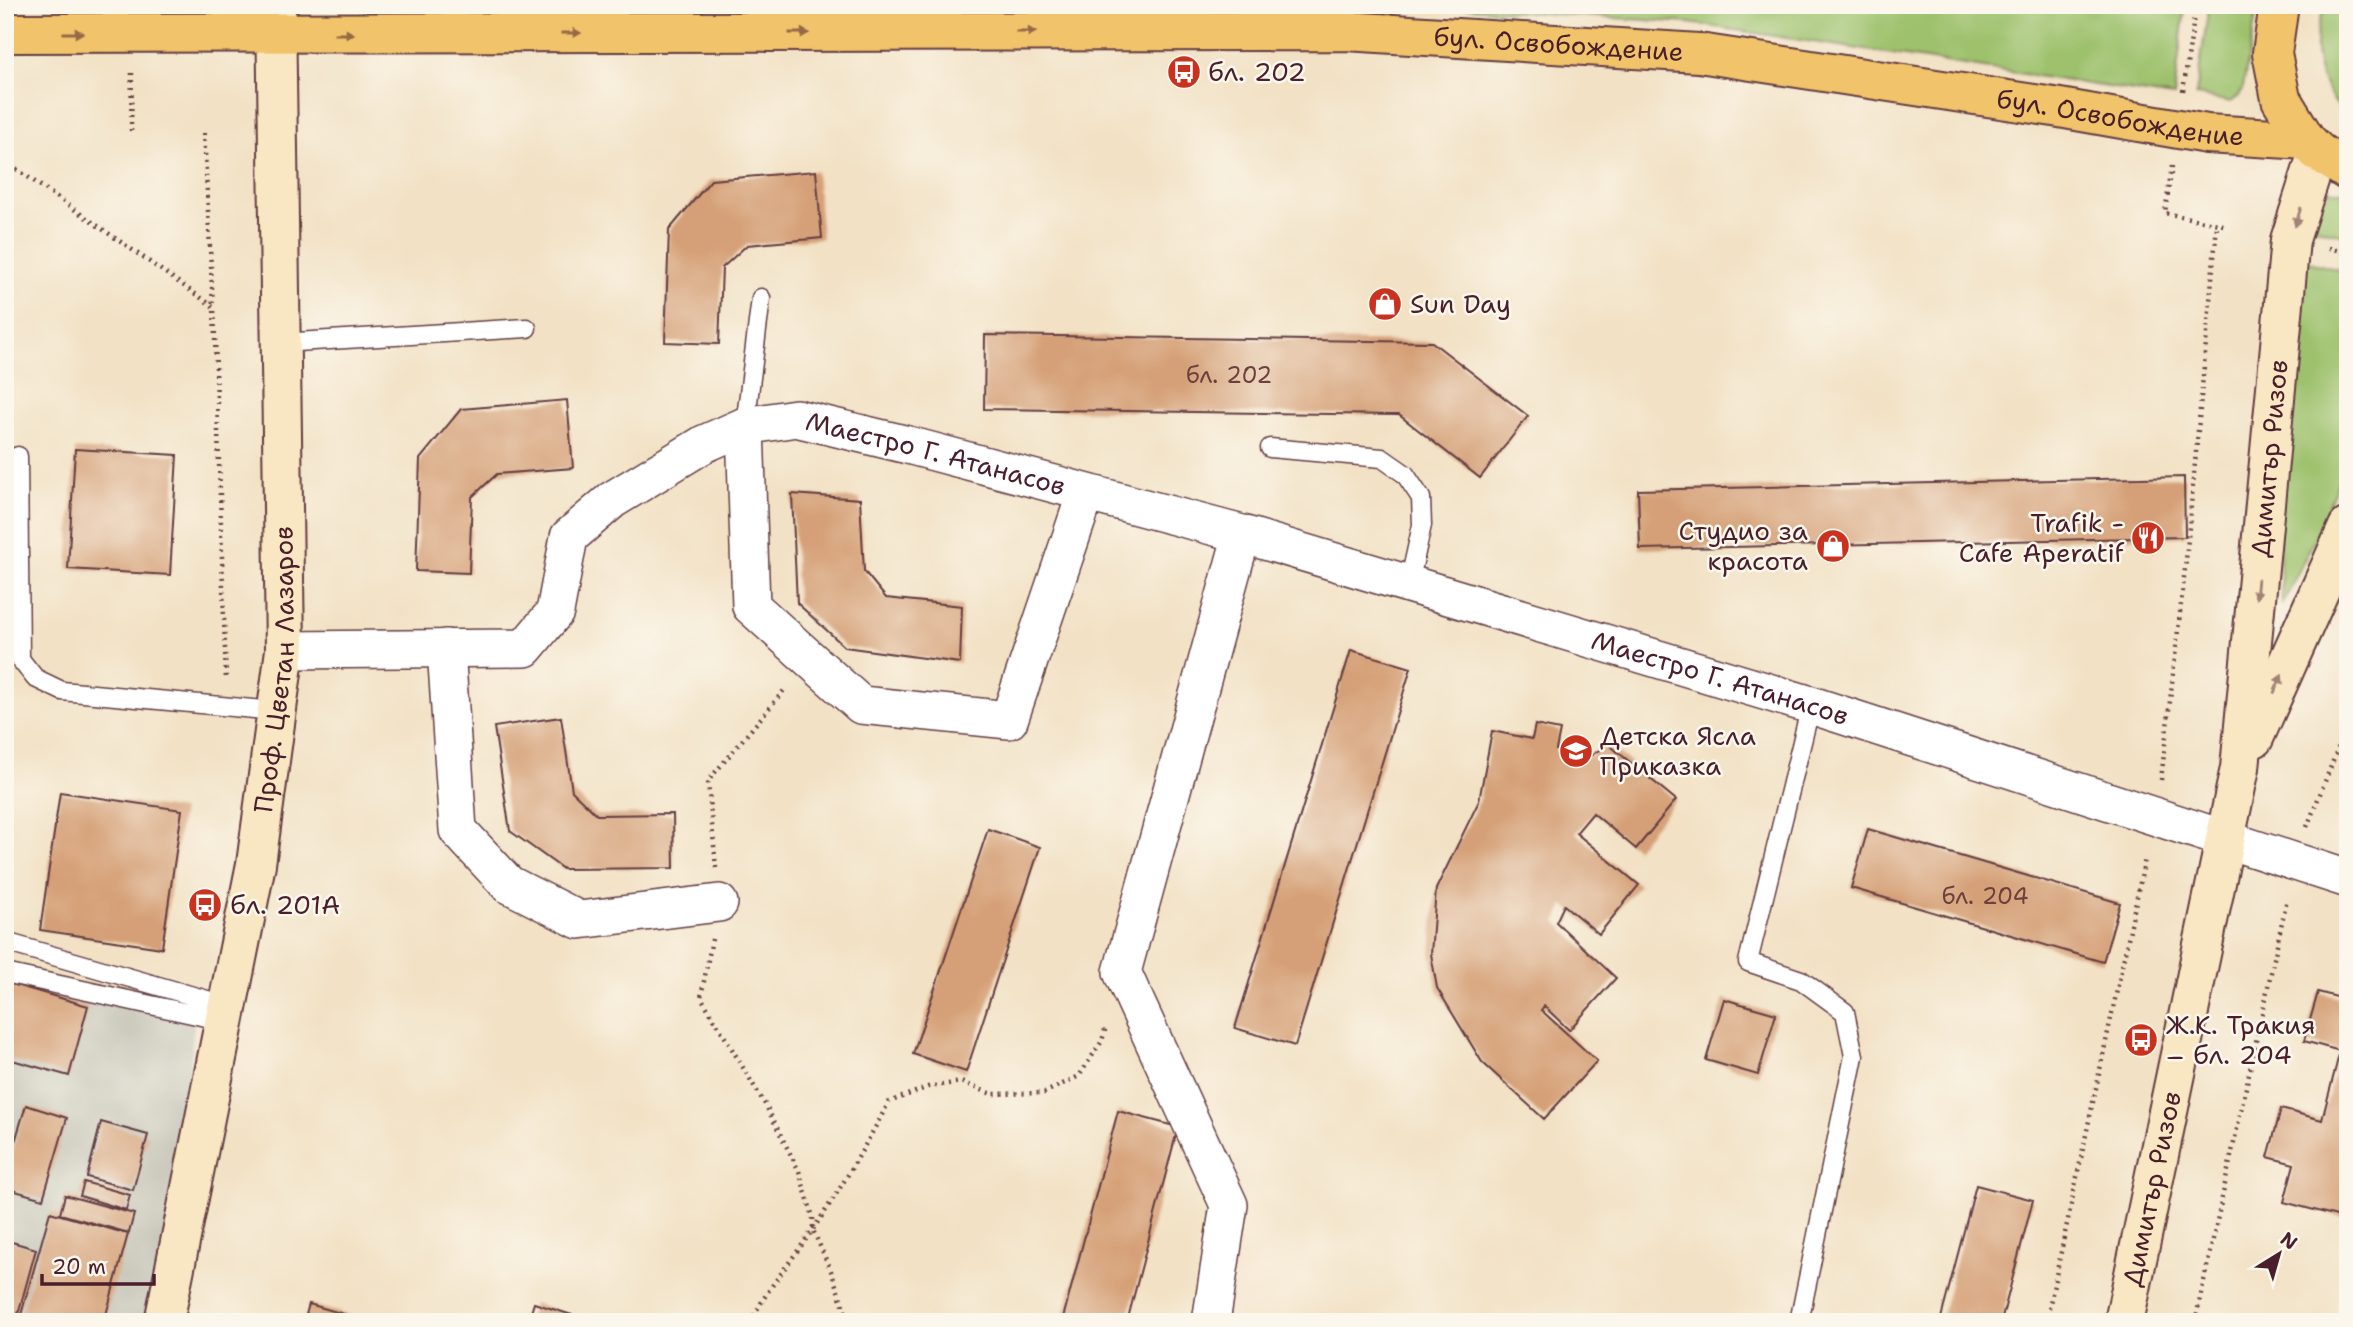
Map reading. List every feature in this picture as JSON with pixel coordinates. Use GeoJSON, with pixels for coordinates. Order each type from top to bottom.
{"type":"FeatureCollection","features":[{"type":"Feature","properties":{"kind":"main road"},"geometry":{"type":"LineString","coordinates":[[2279,5],[2272,53],[2281,99],[2324,154]]}},
{"type":"Feature","properties":{"kind":"main road","name":"бул. Освобождение"},"geometry":{"type":"LineString","coordinates":[[5,33],[276,20],[1346,31],[1699,54],[2054,107],[2324,154]]}},
{"type":"Feature","properties":{"kind":"street","name":"Проф. Цветан Лазаров"},"geometry":{"type":"LineString","coordinates":[[164,1322],[256,864],[285,650],[276,20]]}},
{"type":"Feature","properties":{"kind":"street","name":"Димитър Ризов"},"geometry":{"type":"LineString","coordinates":[[2124,1322],[2240,768],[2291,240],[2324,154]]}},
{"type":"Feature","properties":{"kind":"street","name":"Маестро Г. Атанасов"},"geometry":{"type":"LineString","coordinates":[[1086,493],[1009,720],[860,705],[751,606],[745,426],[796,418],[908,445],[1242,534],[1811,705],[2348,879]]}},
{"type":"Feature","properties":{"kind":"street"},"geometry":{"type":"LineString","coordinates":[[285,650],[525,648],[555,612],[569,537],[612,500],[704,444],[745,426]]}},
{"type":"Feature","properties":{"kind":"street","name":"Димитър Ризов"},"geometry":{"type":"LineString","coordinates":[[2240,768],[2348,527]]}},
{"type":"Feature","properties":{"kind":"street"},"geometry":{"type":"LineString","coordinates":[[1211,1322],[1230,1205],[1122,972],[1242,534]]}},
{"type":"Feature","properties":{"kind":"street"},"geometry":{"type":"LineString","coordinates":[[446,648],[457,830],[508,884],[579,920],[719,903]]}},
{"type":"Feature","properties":{"kind":"lane"},"geometry":{"type":"LineString","coordinates":[[745,426],[761,298]]}},
{"type":"Feature","properties":{"kind":"lane"},"geometry":{"type":"LineString","coordinates":[[280,343],[527,328]]}},
{"type":"Feature","properties":{"kind":"lane"},"geometry":{"type":"LineString","coordinates":[[1270,448],[1382,458],[1405,474],[1421,498],[1422,524],[1409,584]]}},
{"type":"Feature","properties":{"kind":"lane"},"geometry":{"type":"LineString","coordinates":[[18,456],[20,659],[35,678],[62,691],[275,711]]}},
{"type":"Feature","properties":{"kind":"lane"},"geometry":{"type":"LineString","coordinates":[[1799,1322],[1854,1056],[1845,1012],[1801,980],[1748,962],[1811,705]]}},
{"type":"Feature","properties":{"kind":"lane"},"geometry":{"type":"LineString","coordinates":[[5,942],[226,1014]]}},
{"type":"Feature","properties":{"kind":"lane"},"geometry":{"type":"LineString","coordinates":[[5,973],[226,1014]]}},
{"type":"Feature","properties":{"kind":"path"},"geometry":{"type":"LineString","coordinates":[[2182,96],[2196,5]]}},
{"type":"Feature","properties":{"kind":"path"},"geometry":{"type":"LineString","coordinates":[[204,133],[214,307],[227,707]]}},
{"type":"Feature","properties":{"kind":"path"},"geometry":{"type":"LineString","coordinates":[[5,160],[214,307]]}},
{"type":"Feature","properties":{"kind":"path"},"geometry":{"type":"LineString","coordinates":[[2172,163],[2165,213],[2228,226]]}},
{"type":"Feature","properties":{"kind":"path"},"geometry":{"type":"LineString","coordinates":[[2160,788],[2187,546],[2217,225]]}},
{"type":"Feature","properties":{"kind":"path"},"geometry":{"type":"LineString","coordinates":[[810,659],[708,781],[719,903],[701,997],[766,1106],[799,1171],[813,1217],[813,1230],[849,1322]]}},
{"type":"Feature","properties":{"kind":"path"},"geometry":{"type":"LineString","coordinates":[[2306,831],[2348,723]]}},
{"type":"Feature","properties":{"kind":"path"},"geometry":{"type":"LineString","coordinates":[[2046,1322],[2145,859]]}},
{"type":"Feature","properties":{"kind":"path"},"geometry":{"type":"LineString","coordinates":[[2195,1322],[2287,898]]}},
{"type":"Feature","properties":{"kind":"path"},"geometry":{"type":"LineString","coordinates":[[751,1322],[760,1302],[813,1230],[861,1153],[889,1101],[928,1087],[961,1082],[992,1094],[1044,1093],[1079,1076],[1102,1041],[1122,972]]}},
{"type":"Feature","properties":{"kind":"shaded area"},"geometry":{"type":"Polygon","coordinates":[[[5,961],[194,1023],[176,1238],[163,1322],[5,1322],[5,961]]]}},
{"type":"Feature","properties":{"kind":"green space"},"geometry":{"type":"Polygon","coordinates":[[[393,5],[1421,5],[393,9],[393,5]]]}},
{"type":"Feature","properties":{"kind":"green space"},"geometry":{"type":"Polygon","coordinates":[[[1421,5],[2185,5],[2174,97],[1689,23],[1421,5]]]}},
{"type":"Feature","properties":{"kind":"green space"},"geometry":{"type":"Polygon","coordinates":[[[2209,5],[2258,5],[2243,87],[2239,96],[2231,102],[2196,95],[2209,5]]]}},
{"type":"Feature","properties":{"kind":"green space"},"geometry":{"type":"Polygon","coordinates":[[[2327,5],[2348,5],[2348,117],[2329,93],[2318,65],[2317,35],[2327,5]]]}},
{"type":"Feature","properties":{"kind":"green space"},"geometry":{"type":"Polygon","coordinates":[[[2322,189],[2348,193],[2348,236],[2305,225],[2322,189]]]}},
{"type":"Feature","properties":{"kind":"green space"},"geometry":{"type":"Polygon","coordinates":[[[2305,261],[2348,272],[2348,457],[2317,534],[2282,605],[2278,518],[2305,261]]]}},
{"type":"Feature","properties":{"kind":"building"},"geometry":{"type":"Polygon","coordinates":[[[816,171],[822,238],[747,245],[722,268],[719,344],[665,342],[669,230],[711,180],[816,171]]]}},
{"type":"Feature","properties":{"kind":"building"},"geometry":{"type":"Polygon","coordinates":[[[985,335],[1432,342],[1528,416],[1480,478],[1399,415],[984,409],[985,335]]]}},
{"type":"Feature","properties":{"kind":"building"},"geometry":{"type":"Polygon","coordinates":[[[567,400],[573,468],[497,474],[472,497],[469,573],[416,571],[420,459],[461,409],[567,400]]]}},
{"type":"Feature","properties":{"kind":"building"},"geometry":{"type":"Polygon","coordinates":[[[75,449],[177,455],[170,575],[68,569],[75,449]]]}},
{"type":"Feature","properties":{"kind":"building"},"geometry":{"type":"Polygon","coordinates":[[[2184,477],[2185,537],[1640,549],[1638,490],[2184,477]]]}},
{"type":"Feature","properties":{"kind":"building"},"geometry":{"type":"Polygon","coordinates":[[[792,494],[860,499],[864,571],[886,598],[962,606],[960,663],[845,647],[797,603],[792,494]]]}},
{"type":"Feature","properties":{"kind":"building"},"geometry":{"type":"Polygon","coordinates":[[[1351,650],[1411,668],[1295,1046],[1235,1028],[1351,650]]]}},
{"type":"Feature","properties":{"kind":"building"},"geometry":{"type":"Polygon","coordinates":[[[561,717],[572,791],[597,815],[673,814],[674,868],[563,869],[510,831],[494,727],[561,717]]]}},
{"type":"Feature","properties":{"kind":"building"},"geometry":{"type":"Polygon","coordinates":[[[1535,725],[1560,730],[1556,750],[1589,757],[1608,744],[1676,800],[1636,849],[1593,813],[1576,833],[1639,885],[1599,934],[1564,905],[1556,922],[1616,978],[1569,1030],[1544,1006],[1541,1010],[1597,1061],[1544,1119],[1482,1062],[1437,988],[1431,954],[1436,889],[1479,801],[1492,731],[1532,739],[1535,725]]]}},
{"type":"Feature","properties":{"kind":"building"},"geometry":{"type":"Polygon","coordinates":[[[60,792],[182,810],[162,948],[40,930],[60,792]]]}},
{"type":"Feature","properties":{"kind":"building"},"geometry":{"type":"Polygon","coordinates":[[[988,829],[1040,847],[966,1072],[913,1054],[988,829]]]}},
{"type":"Feature","properties":{"kind":"building"},"geometry":{"type":"Polygon","coordinates":[[[1868,829],[2120,903],[2103,962],[1851,888],[1868,829]]]}},
{"type":"Feature","properties":{"kind":"building"},"geometry":{"type":"Polygon","coordinates":[[[5,982],[88,1006],[69,1076],[5,1058],[5,982]]]}},
{"type":"Feature","properties":{"kind":"building"},"geometry":{"type":"Polygon","coordinates":[[[2318,992],[2348,1000],[2348,1219],[2284,1202],[2294,1164],[2268,1157],[2281,1109],[2322,1120],[2340,1051],[2304,1041],[2318,992]]]}},
{"type":"Feature","properties":{"kind":"building"},"geometry":{"type":"Polygon","coordinates":[[[1724,999],[1776,1014],[1758,1075],[1706,1060],[1724,999]]]}},
{"type":"Feature","properties":{"kind":"building"},"geometry":{"type":"Polygon","coordinates":[[[26,1105],[67,1118],[43,1199],[5,1188],[5,1175],[26,1105]]]}},
{"type":"Feature","properties":{"kind":"building"},"geometry":{"type":"Polygon","coordinates":[[[1118,1111],[1178,1127],[1127,1322],[1062,1322],[1118,1111]]]}},
{"type":"Feature","properties":{"kind":"building"},"geometry":{"type":"Polygon","coordinates":[[[101,1122],[148,1135],[133,1190],[87,1177],[101,1122]]]}},
{"type":"Feature","properties":{"kind":"building"},"geometry":{"type":"Polygon","coordinates":[[[84,1182],[130,1195],[126,1210],[80,1196],[84,1182]]]}},
{"type":"Feature","properties":{"kind":"building"},"geometry":{"type":"Polygon","coordinates":[[[1976,1185],[2033,1200],[2001,1322],[1940,1322],[1976,1185]]]}},
{"type":"Feature","properties":{"kind":"building"},"geometry":{"type":"Polygon","coordinates":[[[65,1195],[134,1214],[129,1233],[60,1214],[65,1195]]]}},
{"type":"Feature","properties":{"kind":"building"},"geometry":{"type":"Polygon","coordinates":[[[50,1212],[128,1234],[104,1322],[19,1322],[50,1212]]]}},
{"type":"Feature","properties":{"kind":"building"},"geometry":{"type":"Polygon","coordinates":[[[5,1240],[36,1249],[16,1322],[5,1322],[5,1240]]]}},
{"type":"Feature","properties":{"kind":"building"},"geometry":{"type":"Polygon","coordinates":[[[534,1303],[591,1321],[591,1322],[528,1322],[534,1303]]]}},
{"type":"Feature","properties":{"kind":"building"},"geometry":{"type":"Polygon","coordinates":[[[309,1304],[361,1319],[361,1322],[304,1322],[309,1304]]]}},
{"type":"Feature","properties":{"kind":"place","name":"бл. 202"},"geometry":{"type":"Point","coordinates":[1184,72]}},
{"type":"Feature","properties":{"kind":"place","name":"Sun Day"},"geometry":{"type":"Point","coordinates":[1385,304]}},
{"type":"Feature","properties":{"kind":"place","name":"Trafik - Cafe Aperatif"},"geometry":{"type":"Point","coordinates":[2148,538]}},
{"type":"Feature","properties":{"kind":"place","name":"Студио за красота"},"geometry":{"type":"Point","coordinates":[1833,546]}},
{"type":"Feature","properties":{"kind":"place","name":"Детска Ясла Приказка"},"geometry":{"type":"Point","coordinates":[1576,751]}},
{"type":"Feature","properties":{"kind":"place","name":"бл. 201А"},"geometry":{"type":"Point","coordinates":[205,905]}},
{"type":"Feature","properties":{"kind":"place","name":"Ж.К. Тракия – бл. 204"},"geometry":{"type":"Point","coordinates":[2141,1040]}}]}
